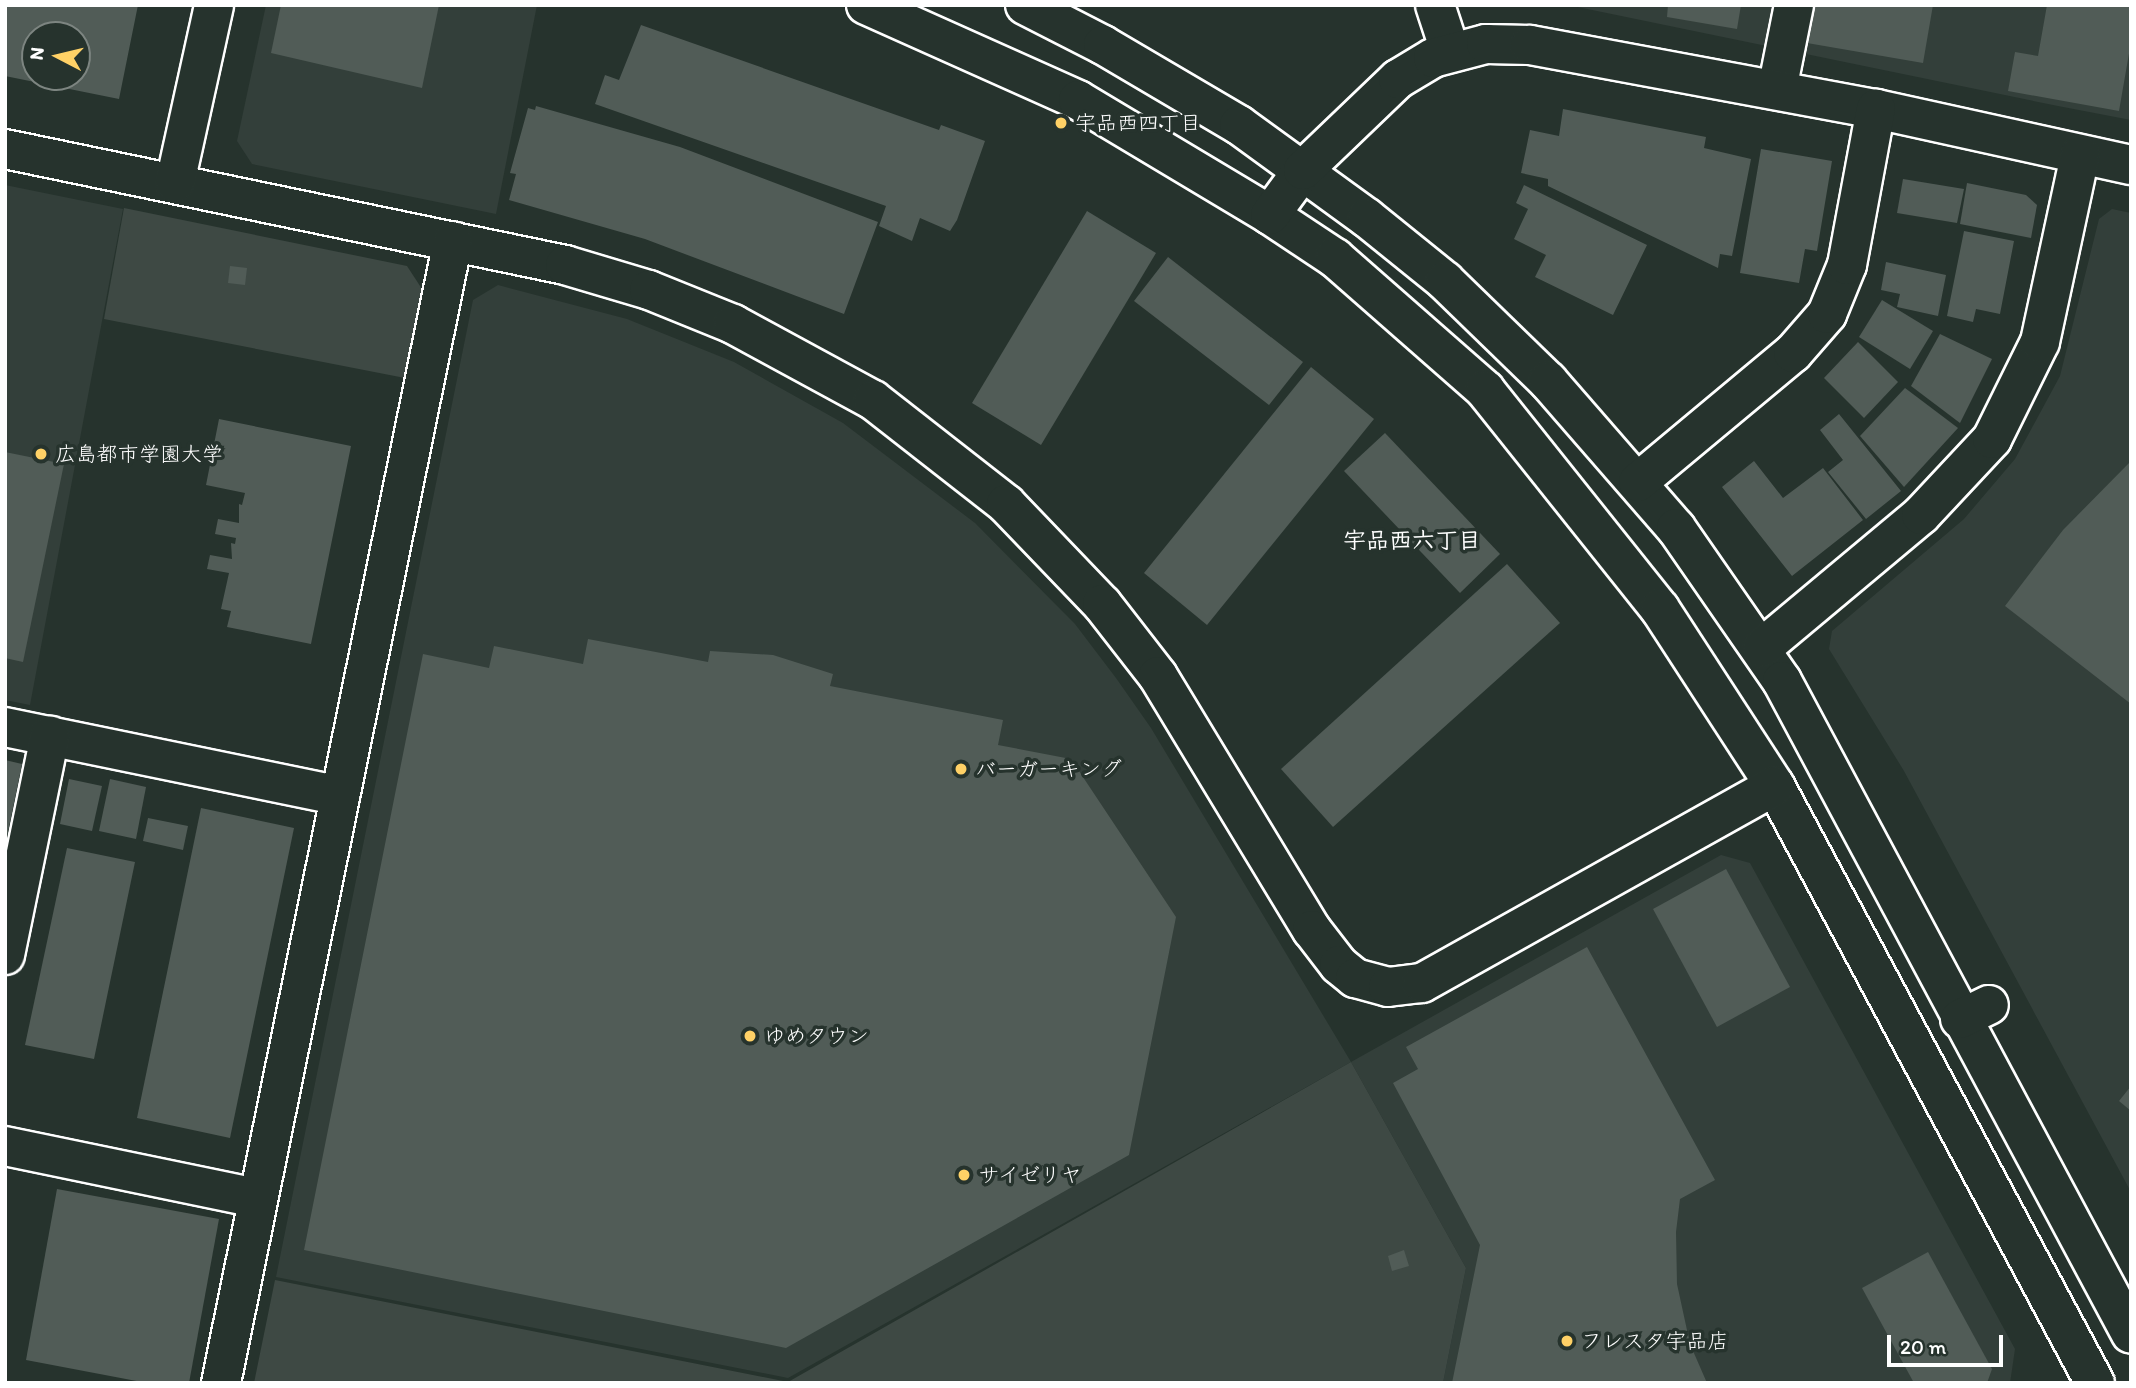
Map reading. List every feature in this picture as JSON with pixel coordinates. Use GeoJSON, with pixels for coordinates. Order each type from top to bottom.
{"type":"FeatureCollection","features":[{"type":"Feature","properties":{"kind":"street"},"geometry":{"type":"LineString","coordinates":[[175,183],[214,5]]}},
{"type":"Feature","properties":{"kind":"street"},"geometry":{"type":"LineString","coordinates":[[866,5],[1078,100],[1270,215],[1335,258],[1485,390],[1660,609],[1775,786],[2095,1383]]}},
{"type":"Feature","properties":{"kind":"street"},"geometry":{"type":"LineString","coordinates":[[1025,5],[1172,84],[1303,170],[1445,281],[1548,381],[1638,482],[1762,648],[1975,1012],[2131,1334]]}},
{"type":"Feature","properties":{"kind":"street"},"geometry":{"type":"LineString","coordinates":[[1435,5],[1450,51]]}},
{"type":"Feature","properties":{"kind":"street"},"geometry":{"type":"LineString","coordinates":[[1777,90],[1794,5]]}},
{"type":"Feature","properties":{"kind":"street"},"geometry":{"type":"LineString","coordinates":[[1270,215],[1303,170],[1398,79],[1450,51],[1486,44],[1530,45],[1777,90],[2131,165]]}},
{"type":"Feature","properties":{"kind":"street"},"geometry":{"type":"LineString","coordinates":[[1638,482],[1793,353],[1827,314],[1847,265],[1876,109]]}},
{"type":"Feature","properties":{"kind":"street"},"geometry":{"type":"LineString","coordinates":[[5,149],[453,241],[620,281],[733,324],[873,400],[964,467],[1064,561],[1131,640],[1185,718],[1312,930],[1339,965],[1355,978],[1388,987],[1422,983],[1775,786]]}},
{"type":"Feature","properties":{"kind":"street"},"geometry":{"type":"LineString","coordinates":[[1762,648],[1946,492],[1992,439],[2040,342],[2080,155]]}},
{"type":"Feature","properties":{"kind":"street"},"geometry":{"type":"LineString","coordinates":[[220,1383],[453,241]]}},
{"type":"Feature","properties":{"kind":"street"},"geometry":{"type":"LineString","coordinates":[[5,727],[341,796]]}},
{"type":"Feature","properties":{"kind":"street"},"geometry":{"type":"LineString","coordinates":[[5,955],[50,736]]}},
{"type":"Feature","properties":{"kind":"street"},"geometry":{"type":"LineString","coordinates":[[5,1146],[257,1198]]}},
{"type":"Feature","properties":{"kind":"shaded area"},"geometry":{"type":"Polygon","coordinates":[[[266,5],[537,5],[496,214],[252,164],[237,141],[266,5]]]}},
{"type":"Feature","properties":{"kind":"shaded area"},"geometry":{"type":"Polygon","coordinates":[[[1568,5],[2131,5],[2131,120],[2058,106],[1568,5]]]}},
{"type":"Feature","properties":{"kind":"shaded area","name":"広島都市学園大学"},"geometry":{"type":"Polygon","coordinates":[[[5,185],[123,209],[30,705],[5,700],[5,185]]]}},
{"type":"Feature","properties":{"kind":"shaded area"},"geometry":{"type":"Polygon","coordinates":[[[124,208],[407,266],[422,289],[405,378],[104,319],[124,208]]]}},
{"type":"Feature","properties":{"kind":"shaded area"},"geometry":{"type":"Polygon","coordinates":[[[2112,209],[2131,213],[2131,1192],[1904,771],[1829,649],[1832,631],[1964,519],[2015,459],[2060,376],[2099,219],[2112,209]]]}},
{"type":"Feature","properties":{"kind":"shaded area","name":"ゆめタウン"},"geometry":{"type":"Polygon","coordinates":[[[498,285],[627,319],[734,362],[843,423],[975,523],[1075,624],[1151,728],[1351,1062],[788,1378],[276,1277],[473,300],[498,285]]]}},
{"type":"Feature","properties":{"kind":"shaded area"},"geometry":{"type":"Polygon","coordinates":[[[1721,855],[1750,863],[2015,1349],[2010,1383],[1443,1383],[1466,1268],[1351,1062],[1721,855]]]}},
{"type":"Feature","properties":{"kind":"shaded area"},"geometry":{"type":"Polygon","coordinates":[[[1351,1062],[1466,1268],[1443,1383],[254,1383],[275,1280],[788,1382],[1351,1062]]]}},
{"type":"Feature","properties":{"kind":"building"},"geometry":{"type":"Polygon","coordinates":[[[5,5],[138,5],[119,99],[79,91],[91,91],[91,21],[21,21],[21,79],[5,76],[5,5]]]}},
{"type":"Feature","properties":{"kind":"building"},"geometry":{"type":"Polygon","coordinates":[[[281,5],[439,5],[422,88],[271,53],[281,5]]]}},
{"type":"Feature","properties":{"kind":"building"},"geometry":{"type":"Polygon","coordinates":[[[1668,5],[1741,5],[1737,29],[1667,17],[1668,5]]]}},
{"type":"Feature","properties":{"kind":"building"},"geometry":{"type":"Polygon","coordinates":[[[1813,5],[1933,5],[1923,63],[1807,43],[1813,5]]]}},
{"type":"Feature","properties":{"kind":"building"},"geometry":{"type":"Polygon","coordinates":[[[2047,5],[2131,5],[2131,42],[2119,111],[2008,91],[2015,52],[2038,56],[2047,5]]]}},
{"type":"Feature","properties":{"kind":"building"},"geometry":{"type":"Polygon","coordinates":[[[641,25],[939,130],[941,125],[985,141],[957,220],[950,231],[920,218],[912,241],[879,226],[886,206],[595,104],[605,75],[619,80],[641,25]]]}},
{"type":"Feature","properties":{"kind":"building"},"geometry":{"type":"Polygon","coordinates":[[[536,106],[680,147],[878,222],[844,314],[645,239],[509,200],[516,174],[510,173],[528,108],[535,110],[536,106]]]}},
{"type":"Feature","properties":{"kind":"building"},"geometry":{"type":"Polygon","coordinates":[[[1563,109],[1706,137],[1704,148],[1751,159],[1732,256],[1720,254],[1718,268],[1548,186],[1548,179],[1521,173],[1530,130],[1559,136],[1563,109]]]}},
{"type":"Feature","properties":{"kind":"building"},"geometry":{"type":"Polygon","coordinates":[[[1761,149],[1832,161],[1817,251],[1805,249],[1799,283],[1740,273],[1761,149]]]}},
{"type":"Feature","properties":{"kind":"building"},"geometry":{"type":"Polygon","coordinates":[[[1903,179],[1964,189],[1957,223],[1897,213],[1903,179]]]}},
{"type":"Feature","properties":{"kind":"building"},"geometry":{"type":"Polygon","coordinates":[[[1967,183],[2026,195],[2037,205],[2031,238],[1960,224],[1967,183]]]}},
{"type":"Feature","properties":{"kind":"building"},"geometry":{"type":"Polygon","coordinates":[[[1524,185],[1647,245],[1613,315],[1535,277],[1546,255],[1514,239],[1528,209],[1516,203],[1524,185]]]}},
{"type":"Feature","properties":{"kind":"building"},"geometry":{"type":"Polygon","coordinates":[[[1087,211],[1156,253],[1041,445],[972,403],[1087,211]]]}},
{"type":"Feature","properties":{"kind":"building"},"geometry":{"type":"Polygon","coordinates":[[[1964,231],[2014,241],[2000,314],[1976,309],[1973,322],[1947,316],[1964,231]]]}},
{"type":"Feature","properties":{"kind":"building"},"geometry":{"type":"Polygon","coordinates":[[[1168,257],[1303,362],[1269,405],[1134,301],[1168,257]]]}},
{"type":"Feature","properties":{"kind":"building"},"geometry":{"type":"Polygon","coordinates":[[[1886,262],[1946,275],[1938,316],[1897,307],[1900,294],[1881,290],[1886,262]]]}},
{"type":"Feature","properties":{"kind":"building"},"geometry":{"type":"Polygon","coordinates":[[[230,266],[247,268],[245,285],[228,283],[230,266]]]}},
{"type":"Feature","properties":{"kind":"building"},"geometry":{"type":"Polygon","coordinates":[[[1882,300],[1933,331],[1910,369],[1859,337],[1882,300]]]}},
{"type":"Feature","properties":{"kind":"building"},"geometry":{"type":"Polygon","coordinates":[[[1940,334],[1992,359],[1960,423],[1911,386],[1940,334]]]}},
{"type":"Feature","properties":{"kind":"building"},"geometry":{"type":"Polygon","coordinates":[[[1858,342],[1898,382],[1864,418],[1824,378],[1858,342]]]}},
{"type":"Feature","properties":{"kind":"building"},"geometry":{"type":"Polygon","coordinates":[[[1311,367],[1374,419],[1207,625],[1144,573],[1311,367]]]}},
{"type":"Feature","properties":{"kind":"building"},"geometry":{"type":"Polygon","coordinates":[[[1905,388],[1958,428],[1904,487],[1860,436],[1905,388]]]}},
{"type":"Feature","properties":{"kind":"building"},"geometry":{"type":"Polygon","coordinates":[[[1839,414],[1901,491],[1866,519],[1828,472],[1843,460],[1820,430],[1839,414]]]}},
{"type":"Feature","properties":{"kind":"building"},"geometry":{"type":"Polygon","coordinates":[[[219,419],[351,446],[311,644],[227,627],[231,611],[221,609],[229,573],[207,569],[210,555],[232,559],[231,543],[235,544],[236,538],[215,534],[218,519],[239,523],[239,504],[242,505],[245,493],[206,485],[219,419]]]}},
{"type":"Feature","properties":{"kind":"building"},"geometry":{"type":"Polygon","coordinates":[[[1385,433],[1500,554],[1460,593],[1344,471],[1385,433]]]}},
{"type":"Feature","properties":{"kind":"building"},"geometry":{"type":"Polygon","coordinates":[[[5,452],[64,464],[23,662],[5,658],[5,452]]]}},
{"type":"Feature","properties":{"kind":"building"},"geometry":{"type":"Polygon","coordinates":[[[1754,461],[1783,498],[1823,468],[1863,520],[1792,576],[1722,487],[1754,461]]]}},
{"type":"Feature","properties":{"kind":"building"},"geometry":{"type":"Polygon","coordinates":[[[2131,461],[2131,704],[2005,606],[2063,530],[2131,461]]]}},
{"type":"Feature","properties":{"kind":"building"},"geometry":{"type":"Polygon","coordinates":[[[1507,564],[1560,623],[1333,827],[1281,769],[1507,564]]]}},
{"type":"Feature","properties":{"kind":"building","name":"ゆめタウン"},"geometry":{"type":"Polygon","coordinates":[[[588,639],[708,662],[710,651],[773,655],[833,674],[830,686],[1003,720],[998,745],[1071,759],[1176,917],[1129,1155],[786,1348],[304,1250],[423,654],[489,668],[494,646],[583,664],[588,639]]]}},
{"type":"Feature","properties":{"kind":"building"},"geometry":{"type":"Polygon","coordinates":[[[5,760],[22,764],[6,841],[5,840],[5,760]]]}},
{"type":"Feature","properties":{"kind":"building"},"geometry":{"type":"Polygon","coordinates":[[[69,779],[102,786],[92,831],[60,824],[69,779]]]}},
{"type":"Feature","properties":{"kind":"building"},"geometry":{"type":"Polygon","coordinates":[[[110,779],[146,787],[136,839],[99,831],[110,779]]]}},
{"type":"Feature","properties":{"kind":"building"},"geometry":{"type":"Polygon","coordinates":[[[201,808],[294,828],[230,1138],[137,1118],[201,808]]]}},
{"type":"Feature","properties":{"kind":"building"},"geometry":{"type":"Polygon","coordinates":[[[148,818],[188,826],[183,850],[143,841],[148,818]]]}},
{"type":"Feature","properties":{"kind":"building"},"geometry":{"type":"Polygon","coordinates":[[[67,848],[135,862],[94,1059],[25,1045],[67,848]]]}},
{"type":"Feature","properties":{"kind":"building"},"geometry":{"type":"Polygon","coordinates":[[[1726,869],[1790,987],[1717,1027],[1653,909],[1726,869]]]}},
{"type":"Feature","properties":{"kind":"building"},"geometry":{"type":"Polygon","coordinates":[[[1587,947],[1715,1180],[1680,1199],[1676,1232],[1677,1284],[1690,1344],[1707,1383],[1452,1383],[1480,1245],[1393,1083],[1418,1069],[1406,1047],[1587,947]]]}},
{"type":"Feature","properties":{"kind":"building"},"geometry":{"type":"Polygon","coordinates":[[[2131,1086],[2131,1111],[2119,1101],[2131,1086]]]}},
{"type":"Feature","properties":{"kind":"building"},"geometry":{"type":"Polygon","coordinates":[[[57,1189],[219,1219],[189,1383],[147,1383],[26,1360],[57,1189]]]}},
{"type":"Feature","properties":{"kind":"building"},"geometry":{"type":"Polygon","coordinates":[[[1404,1250],[1409,1266],[1392,1271],[1388,1256],[1404,1250]]]}},
{"type":"Feature","properties":{"kind":"building"},"geometry":{"type":"Polygon","coordinates":[[[1928,1252],[1992,1369],[1987,1383],[1914,1383],[1862,1288],[1928,1252]]]}},
{"type":"Feature","properties":{"kind":"place","name":"宇品西四丁目"},"geometry":{"type":"Point","coordinates":[1061,123]}},
{"type":"Feature","properties":{"kind":"place","name":"広島都市学園大学"},"geometry":{"type":"Point","coordinates":[41,454]}},
{"type":"Feature","properties":{"kind":"place","name":"バーガーキング"},"geometry":{"type":"Point","coordinates":[961,769]}},
{"type":"Feature","properties":{"kind":"place","name":"ゆめタウン"},"geometry":{"type":"Point","coordinates":[750,1036]}},
{"type":"Feature","properties":{"kind":"place","name":"サイゼリヤ"},"geometry":{"type":"Point","coordinates":[964,1175]}},
{"type":"Feature","properties":{"kind":"place","name":"フレスタ宇品店"},"geometry":{"type":"Point","coordinates":[1567,1341]}},
{"type":"Feature","properties":{"kind":"district","name":"宇品西六丁目"},"geometry":{"type":"Point","coordinates":[1412,540]}}]}
